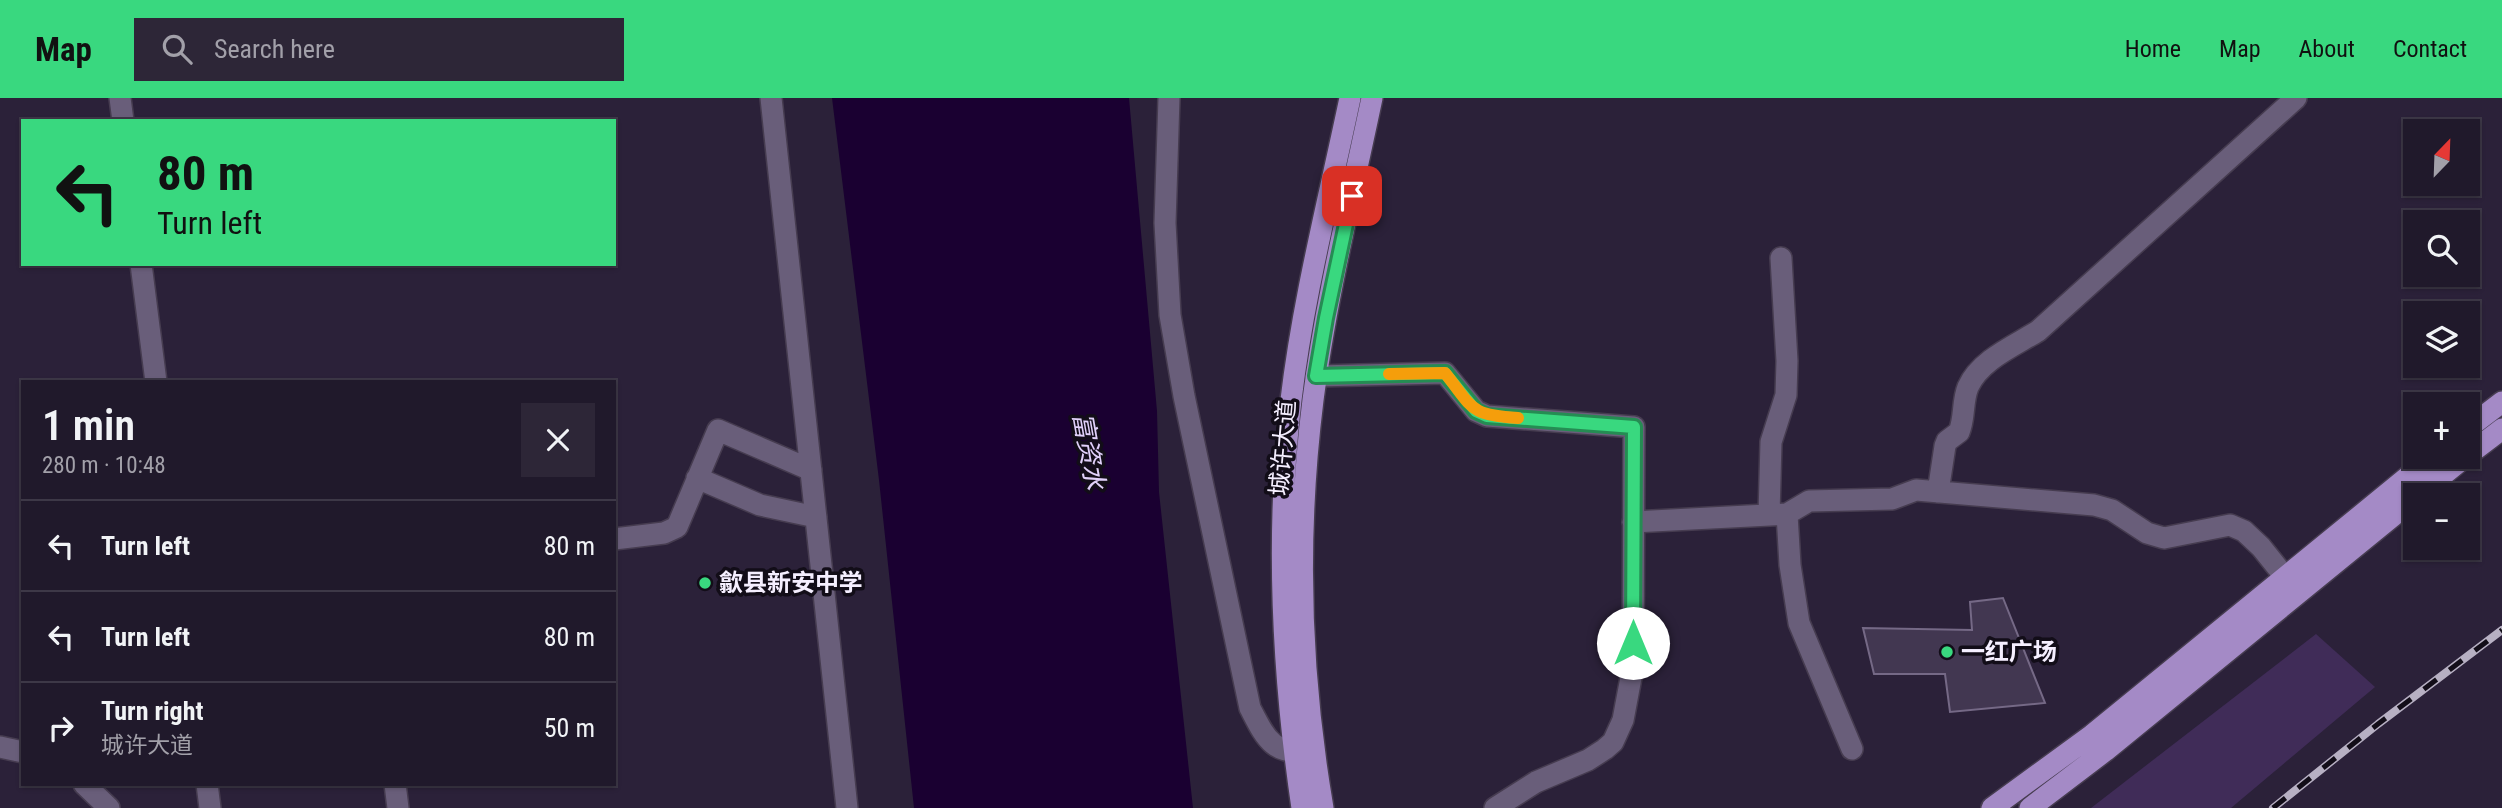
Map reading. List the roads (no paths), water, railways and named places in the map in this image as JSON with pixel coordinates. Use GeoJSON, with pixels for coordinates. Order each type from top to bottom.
{"type":"FeatureCollection","features":[{"type":"Feature","properties":{"kind":"main road","name":"城许大道"},"geometry":{"type":"LineString","coordinates":[[1322,808],[1304,751],[1284,663],[1281,550],[1287,441],[1305,314],[1350,98]]}},
{"type":"Feature","properties":{"kind":"main road","name":"城许大道"},"geometry":{"type":"LineString","coordinates":[[1301,808],[1305,662],[1303,551],[1308,443],[1326,318],[1372,98]]}},
{"type":"Feature","properties":{"kind":"main road"},"geometry":{"type":"LineString","coordinates":[[2480,419],[2502,402]]}},
{"type":"Feature","properties":{"kind":"main road"},"geometry":{"type":"LineString","coordinates":[[2480,446],[2502,429]]}},
{"type":"Feature","properties":{"kind":"main road"},"geometry":{"type":"LineString","coordinates":[[1992,808],[2092,735],[2417,469]]}},
{"type":"Feature","properties":{"kind":"main road"},"geometry":{"type":"LineString","coordinates":[[2432,483],[2450,469]]}},
{"type":"Feature","properties":{"kind":"main road"},"geometry":{"type":"LineString","coordinates":[[2030,808],[2105,751],[2403,507]]}},
{"type":"Feature","properties":{"kind":"street"},"geometry":{"type":"LineString","coordinates":[[120,98],[123,119]]}},
{"type":"Feature","properties":{"kind":"street"},"geometry":{"type":"LineString","coordinates":[[772,98],[847,808]]}},
{"type":"Feature","properties":{"kind":"street"},"geometry":{"type":"LineString","coordinates":[[1169,98],[1165,172],[1166,274],[1181,382],[1250,708],[1269,743],[1304,751]]}},
{"type":"Feature","properties":{"kind":"street"},"geometry":{"type":"LineString","coordinates":[[1938,492],[1945,446],[1947,441],[1959,432],[1968,387],[1975,376],[1990,360],[2038,331],[2296,98]]}},
{"type":"Feature","properties":{"kind":"street"},"geometry":{"type":"LineString","coordinates":[[1781,258],[1787,361],[1786,395],[1771,442],[1778,514],[1790,565],[1799,623],[1852,749]]}},
{"type":"Feature","properties":{"kind":"street"},"geometry":{"type":"LineString","coordinates":[[141,266],[156,380]]}},
{"type":"Feature","properties":{"kind":"street"},"geometry":{"type":"LineString","coordinates":[[1316,376],[1445,373],[1476,411],[1487,416],[1634,427],[1633,667],[1623,720],[1613,742],[1588,760],[1544,778],[1495,808]]}},
{"type":"Feature","properties":{"kind":"street"},"geometry":{"type":"LineString","coordinates":[[616,539],[664,533],[677,527],[718,430],[811,470]]}},
{"type":"Feature","properties":{"kind":"street"},"geometry":{"type":"LineString","coordinates":[[697,478],[760,505],[816,517]]}},
{"type":"Feature","properties":{"kind":"street"},"geometry":{"type":"LineString","coordinates":[[1633,522],[1778,514],[1809,501],[1892,499],[1916,490],[2094,505],[2112,510],[2147,533],[2164,538],[2230,525],[2244,531],[2261,547],[2285,577]]}},
{"type":"Feature","properties":{"kind":"street"},"geometry":{"type":"LineString","coordinates":[[0,747],[21,752]]}},
{"type":"Feature","properties":{"kind":"street"},"geometry":{"type":"LineString","coordinates":[[86,786],[109,808]]}},
{"type":"Feature","properties":{"kind":"street"},"geometry":{"type":"LineString","coordinates":[[207,786],[210,808]]}},
{"type":"Feature","properties":{"kind":"street"},"geometry":{"type":"LineString","coordinates":[[395,786],[398,808]]}},
{"type":"Feature","properties":{"kind":"water","name":"富资水"},"geometry":{"type":"Polygon","coordinates":[[[832,98],[1129,98],[1157,411],[1159,492],[1193,808],[914,808],[879,480],[832,98]]]}},
{"type":"Feature","properties":{"kind":"railway"},"geometry":{"type":"LineString","coordinates":[[2273,808],[2502,630]]}},
{"type":"Feature","properties":{"kind":"place","name":"歙县新安中学"},"geometry":{"type":"Point","coordinates":[705,583]}},
{"type":"Feature","properties":{"kind":"place","name":"一红广场"},"geometry":{"type":"Point","coordinates":[1947,652]}}]}
